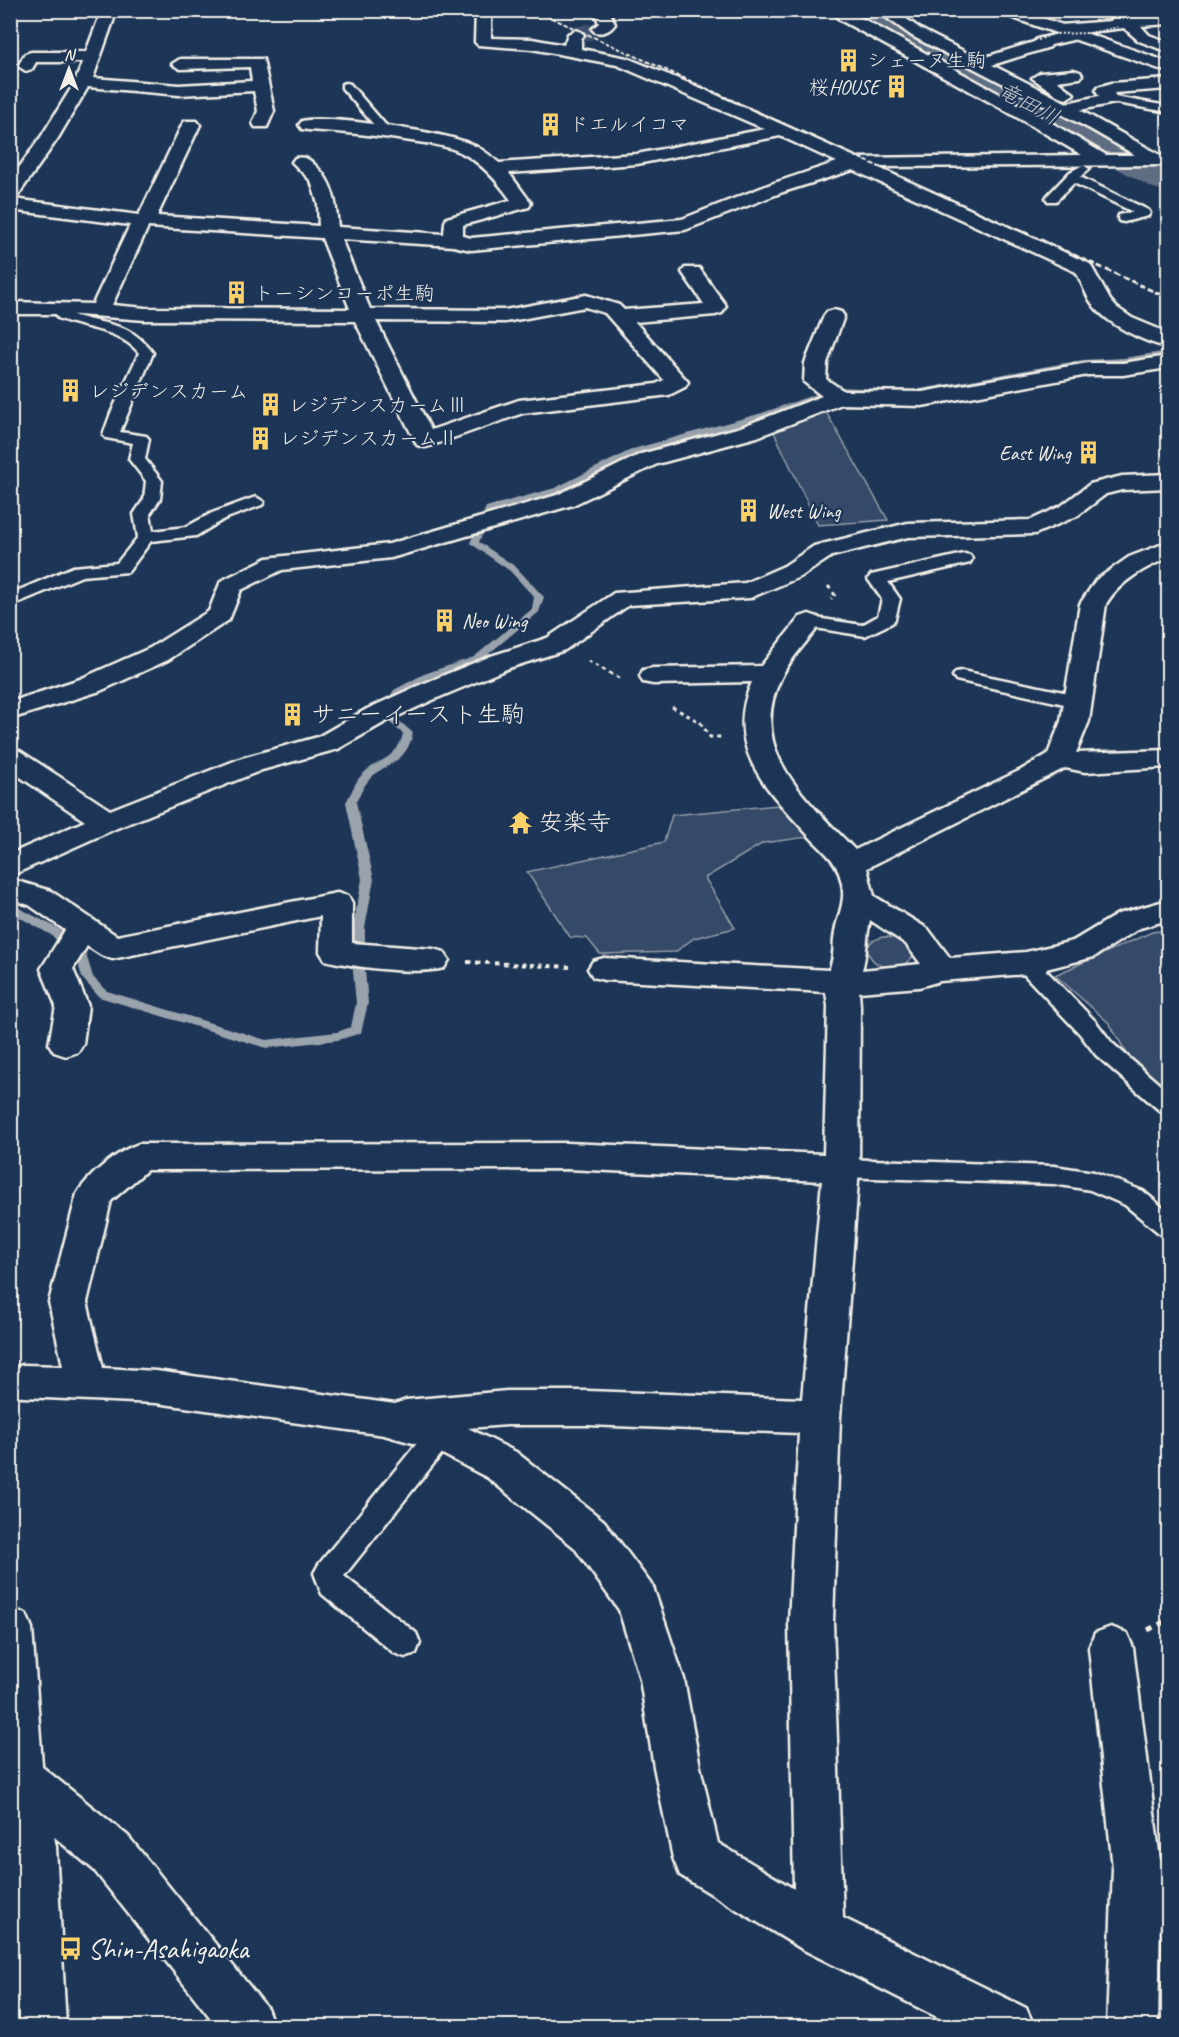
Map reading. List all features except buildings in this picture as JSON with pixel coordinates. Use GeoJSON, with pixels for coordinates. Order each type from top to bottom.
{"type":"FeatureCollection","features":[{"type":"Feature","properties":{"kind":"street"},"geometry":{"type":"LineString","coordinates":[[10,194],[49,138],[83,82],[110,10]]}},
{"type":"Feature","properties":{"kind":"street"},"geometry":{"type":"LineString","coordinates":[[484,10],[483,42],[575,44],[697,92],[1083,268],[1090,276],[1101,303],[1109,312],[1168,341]]}},
{"type":"Feature","properties":{"kind":"street"},"geometry":{"type":"LineString","coordinates":[[600,29],[607,24],[601,10]]}},
{"type":"Feature","properties":{"kind":"street"},"geometry":{"type":"LineString","coordinates":[[838,10],[845,17],[908,54],[1007,105],[1105,160]]}},
{"type":"Feature","properties":{"kind":"street"},"geometry":{"type":"LineString","coordinates":[[883,10],[918,33],[1161,161]]}},
{"type":"Feature","properties":{"kind":"street"},"geometry":{"type":"LineString","coordinates":[[1004,10],[1168,67]]}},
{"type":"Feature","properties":{"kind":"street"},"geometry":{"type":"LineString","coordinates":[[1097,12],[1144,38],[1168,47]]}},
{"type":"Feature","properties":{"kind":"street"},"geometry":{"type":"LineString","coordinates":[[979,64],[1044,44],[1042,42],[1068,33],[1121,24],[1168,20]]}},
{"type":"Feature","properties":{"kind":"street"},"geometry":{"type":"LineString","coordinates":[[26,66],[31,57],[92,57]]}},
{"type":"Feature","properties":{"kind":"street"},"geometry":{"type":"LineString","coordinates":[[180,64],[257,62],[266,111],[261,123]]}},
{"type":"Feature","properties":{"kind":"street"},"geometry":{"type":"LineString","coordinates":[[1074,75],[1040,78],[1082,104]]}},
{"type":"Feature","properties":{"kind":"street"},"geometry":{"type":"LineString","coordinates":[[83,82],[179,90],[260,86]]}},
{"type":"Feature","properties":{"kind":"street"},"geometry":{"type":"LineString","coordinates":[[1064,109],[1109,99],[1104,90],[1168,84]]}},
{"type":"Feature","properties":{"kind":"street"},"geometry":{"type":"LineString","coordinates":[[100,310],[191,125]]}},
{"type":"Feature","properties":{"kind":"street"},"geometry":{"type":"LineString","coordinates":[[308,125],[385,131],[474,151],[496,169],[522,203],[454,222],[453,240]]}},
{"type":"Feature","properties":{"kind":"street"},"geometry":{"type":"LineString","coordinates":[[496,169],[637,159],[782,131]]}},
{"type":"Feature","properties":{"kind":"street"},"geometry":{"type":"LineString","coordinates":[[10,204],[144,221],[471,243],[685,224],[777,188],[866,162],[1161,161]]}},
{"type":"Feature","properties":{"kind":"street"},"geometry":{"type":"LineString","coordinates":[[10,308],[65,308],[145,314],[362,314],[505,316],[586,301],[612,309],[677,382],[661,390],[519,406],[425,440],[362,314],[329,232],[327,204],[319,179],[301,162]]}},
{"type":"Feature","properties":{"kind":"street"},"geometry":{"type":"LineString","coordinates":[[620,317],[715,309],[716,306],[692,272]]}},
{"type":"Feature","properties":{"kind":"street"},"geometry":{"type":"LineString","coordinates":[[834,316],[816,363],[815,382],[839,397]]}},
{"type":"Feature","properties":{"kind":"street"},"geometry":{"type":"LineString","coordinates":[[10,711],[90,685],[159,654],[220,615],[230,586],[276,563],[391,551],[554,504],[649,459],[749,432],[839,397],[922,399],[1088,369],[1123,369],[1168,362]]}},
{"type":"Feature","properties":{"kind":"street"},"geometry":{"type":"LineString","coordinates":[[10,866],[107,822],[252,764],[328,743],[377,715],[425,693],[500,662],[556,644],[624,598],[750,590],[793,571],[823,551],[908,530],[1035,527],[1069,511],[1098,489],[1122,483],[1168,481]]}},
{"type":"Feature","properties":{"kind":"street"},"geometry":{"type":"LineString","coordinates":[[851,864],[1031,777],[1060,759],[1075,721],[1093,604],[1106,585],[1122,573],[1138,562],[1168,549]]}},
{"type":"Feature","properties":{"kind":"street"},"geometry":{"type":"LineString","coordinates":[[809,622],[769,674],[758,699],[756,737],[775,781],[851,864],[860,901],[850,938],[850,958],[841,982],[844,1005],[841,1168],[820,1417],[811,1622],[819,1932]]}},
{"type":"Feature","properties":{"kind":"street"},"geometry":{"type":"LineString","coordinates":[[653,676],[769,674]]}},
{"type":"Feature","properties":{"kind":"street"},"geometry":{"type":"LineString","coordinates":[[10,757],[107,822]]}},
{"type":"Feature","properties":{"kind":"street"},"geometry":{"type":"LineString","coordinates":[[1060,759],[1085,763],[1168,759]]}},
{"type":"Feature","properties":{"kind":"street"},"geometry":{"type":"LineString","coordinates":[[10,889],[40,898],[112,948],[337,903],[336,952],[433,960]]}},
{"type":"Feature","properties":{"kind":"street"},"geometry":{"type":"LineString","coordinates":[[860,901],[903,924],[919,937],[934,953],[940,970]]}},
{"type":"Feature","properties":{"kind":"street"},"geometry":{"type":"LineString","coordinates":[[604,969],[841,982],[895,979],[940,970],[1026,963],[1083,949],[1129,921],[1168,910]]}},
{"type":"Feature","properties":{"kind":"street"},"geometry":{"type":"LineString","coordinates":[[66,1044],[72,1005],[57,969],[83,927]]}},
{"type":"Feature","properties":{"kind":"street"},"geometry":{"type":"LineString","coordinates":[[87,1383],[68,1302],[95,1194],[139,1157],[567,1156],[841,1168]]}},
{"type":"Feature","properties":{"kind":"street"},"geometry":{"type":"LineString","coordinates":[[22,1381],[156,1387],[384,1418],[441,1434],[502,1465],[589,1534],[638,1601],[662,1679],[677,1767],[697,1858],[819,1932],[1008,2026]]}},
{"type":"Feature","properties":{"kind":"street"},"geometry":{"type":"LineString","coordinates":[[384,1418],[507,1408],[576,1408],[820,1417]]}},
{"type":"Feature","properties":{"kind":"street"},"geometry":{"type":"LineString","coordinates":[[10,1628],[20,1778],[21,1850],[41,2026]]}},
{"type":"Feature","properties":{"kind":"street"},"geometry":{"type":"LineString","coordinates":[[1111,1648],[1153,1873],[1133,2026]]}},
{"type":"Feature","properties":{"kind":"street"},"geometry":{"type":"LineString","coordinates":[[20,1778],[111,1853],[249,2026]]}},
{"type":"Feature","properties":{"kind":"lane"},"geometry":{"type":"LineString","coordinates":[[346,86],[385,131]]}},
{"type":"Feature","properties":{"kind":"lane"},"geometry":{"type":"LineString","coordinates":[[1109,99],[1168,109]]}},
{"type":"Feature","properties":{"kind":"lane"},"geometry":{"type":"LineString","coordinates":[[1052,198],[1071,178],[1105,160]]}},
{"type":"Feature","properties":{"kind":"lane"},"geometry":{"type":"LineString","coordinates":[[1071,178],[1085,182],[1144,213],[1124,218]]}},
{"type":"Feature","properties":{"kind":"lane"},"geometry":{"type":"LineString","coordinates":[[65,308],[63,315],[75,321],[108,328],[133,338],[146,353],[142,367],[116,413],[111,435],[141,440],[137,459],[154,481],[152,499],[142,514],[146,537]]}},
{"type":"Feature","properties":{"kind":"lane"},"geometry":{"type":"LineString","coordinates":[[10,601],[80,571],[122,568],[146,537],[190,532],[218,516],[256,502]]}},
{"type":"Feature","properties":{"kind":"lane"},"geometry":{"type":"LineString","coordinates":[[809,622],[865,631],[886,619],[891,599],[877,579],[964,559]]}},
{"type":"Feature","properties":{"kind":"lane"},"geometry":{"type":"LineString","coordinates":[[962,676],[1078,701]]}},
{"type":"Feature","properties":{"kind":"lane"},"geometry":{"type":"LineString","coordinates":[[1026,963],[1088,1028],[1104,1049],[1168,1105]]}},
{"type":"Feature","properties":{"kind":"lane"},"geometry":{"type":"LineString","coordinates":[[841,1168],[1054,1174],[1094,1181],[1134,1198],[1168,1226]]}},
{"type":"Feature","properties":{"kind":"lane"},"geometry":{"type":"LineString","coordinates":[[405,1643],[332,1585],[329,1573],[441,1434]]}},
{"type":"Feature","properties":{"kind":"path"},"geometry":{"type":"LineString","coordinates":[[1038,40],[1053,34],[1090,33],[1121,24]]}},
{"type":"Feature","properties":{"kind":"path"},"geometry":{"type":"LineString","coordinates":[[433,960],[604,969]]}},
{"type":"Feature","properties":{"kind":"shaded area"},"geometry":{"type":"Polygon","coordinates":[[[826,412],[888,520],[818,525],[773,430],[826,412]]]}},
{"type":"Feature","properties":{"kind":"shaded area"},"geometry":{"type":"Polygon","coordinates":[[[778,805],[808,837],[763,843],[705,878],[735,928],[694,938],[675,952],[600,954],[587,938],[570,937],[527,872],[664,842],[672,815],[778,805]]]}},
{"type":"Feature","properties":{"kind":"shaded area"},"geometry":{"type":"Polygon","coordinates":[[[1168,930],[1168,1092],[1130,1059],[1109,1023],[1055,975],[1152,932],[1168,930]]]}},
{"type":"Feature","properties":{"kind":"shaded area"},"geometry":{"type":"Polygon","coordinates":[[[882,937],[902,940],[909,946],[913,956],[908,961],[894,967],[880,965],[870,956],[867,948],[872,941],[882,937]]]}},
{"type":"Feature","properties":{"kind":"waterway","name":"竜田川"},"geometry":{"type":"LineString","coordinates":[[858,10],[868,19],[1168,179]]}},
{"type":"Feature","properties":{"kind":"waterway"},"geometry":{"type":"LineString","coordinates":[[10,907],[55,932],[82,957],[88,978],[103,994],[266,1044],[338,1036],[357,1030],[362,1003],[359,928],[368,879],[351,802],[366,777],[398,755],[406,743],[408,733],[392,720],[391,703],[397,692],[427,676],[477,659],[536,610],[539,597],[513,569],[474,543],[489,509],[558,490],[636,451],[765,415],[836,389],[915,392],[1082,362],[1124,360],[1168,353]]}},
{"type":"Feature","properties":{"kind":"tunnel"},"geometry":{"type":"LineString","coordinates":[[576,35],[600,29]]}},
{"type":"Feature","properties":{"kind":"railway"},"geometry":{"type":"LineString","coordinates":[[534,10],[1027,234]]}},
{"type":"Feature","properties":{"kind":"railway"},"geometry":{"type":"LineString","coordinates":[[1024,232],[1168,298]]}},
{"type":"Feature","properties":{"kind":"place","name":"シェーヌ生駒"},"geometry":{"type":"Point","coordinates":[849,60]}},
{"type":"Feature","properties":{"kind":"place","name":"桜HOUSE"},"geometry":{"type":"Point","coordinates":[897,87]}},
{"type":"Feature","properties":{"kind":"place","name":"ドエルイコマ"},"geometry":{"type":"Point","coordinates":[551,124]}},
{"type":"Feature","properties":{"kind":"place","name":"トーシンコーポ生駒"},"geometry":{"type":"Point","coordinates":[236,293]}},
{"type":"Feature","properties":{"kind":"place","name":"レジデンスカーム"},"geometry":{"type":"Point","coordinates":[71,391]}},
{"type":"Feature","properties":{"kind":"place","name":"レジデンスカームⅢ"},"geometry":{"type":"Point","coordinates":[270,405]}},
{"type":"Feature","properties":{"kind":"place","name":"レジデンスカームⅡ"},"geometry":{"type":"Point","coordinates":[261,438]}},
{"type":"Feature","properties":{"kind":"place","name":"East Wing"},"geometry":{"type":"Point","coordinates":[1089,453]}},
{"type":"Feature","properties":{"kind":"place","name":"West Wing"},"geometry":{"type":"Point","coordinates":[749,511]}},
{"type":"Feature","properties":{"kind":"place","name":"Neo Wing"},"geometry":{"type":"Point","coordinates":[444,621]}},
{"type":"Feature","properties":{"kind":"place","name":"サニーイースト生駒"},"geometry":{"type":"Point","coordinates":[293,714]}},
{"type":"Feature","properties":{"kind":"place","name":"安楽寺"},"geometry":{"type":"Point","coordinates":[521,822]}},
{"type":"Feature","properties":{"kind":"place","name":"Shin-Asahigaoka"},"geometry":{"type":"Point","coordinates":[70,1948]}}]}
